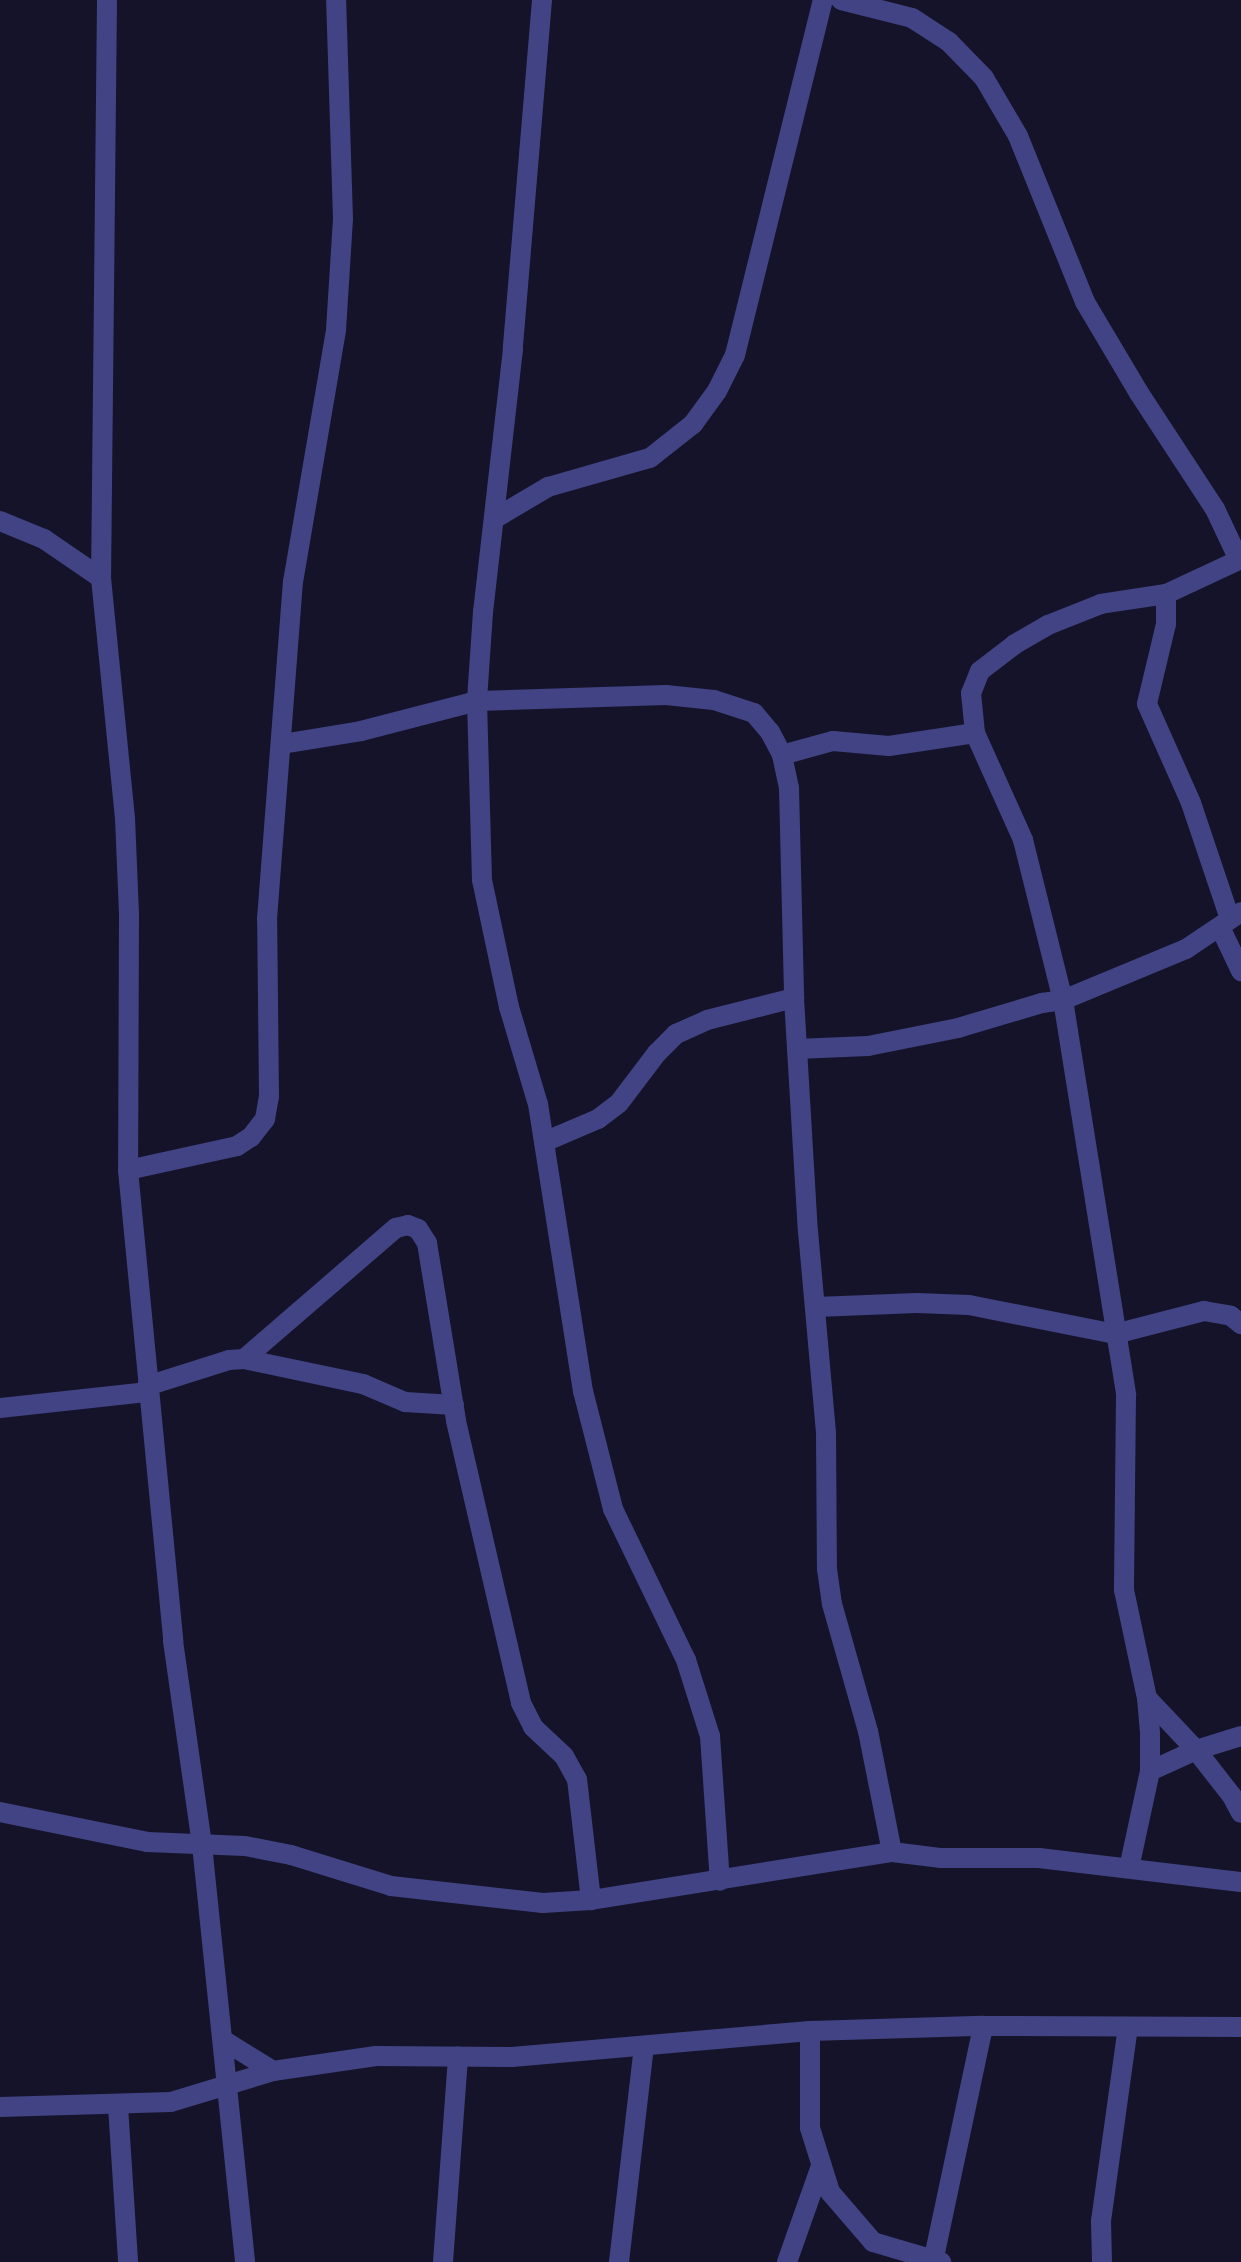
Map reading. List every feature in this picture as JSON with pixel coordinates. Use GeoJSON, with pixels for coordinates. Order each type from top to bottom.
{"type":"FeatureCollection","features":[{"type":"Feature","properties":{"kind":"street"},"geometry":{"type":"LineString","coordinates":[[107,0],[101,578],[125,818],[129,913],[128,1170],[173,1641],[202,1845],[245,2262]]}},
{"type":"Feature","properties":{"kind":"street"},"geometry":{"type":"LineString","coordinates":[[128,1170],[237,1146],[251,1137],[265,1119],[269,1097],[267,919],[293,582],[336,330],[343,219],[336,0]]}},
{"type":"Feature","properties":{"kind":"street"},"geometry":{"type":"LineString","coordinates":[[542,0],[513,349],[483,612],[477,701],[482,880],[509,1007],[538,1104],[583,1391],[613,1509],[686,1660],[710,1736],[720,1881]]}},
{"type":"Feature","properties":{"kind":"street"},"geometry":{"type":"LineString","coordinates":[[494,519],[548,487],[650,458],[693,424],[717,391],[735,355],[823,0]]}},
{"type":"Feature","properties":{"kind":"street"},"geometry":{"type":"LineString","coordinates":[[841,0],[912,18],[949,42],[984,78],[1018,136],[1085,302],[1139,393],[1215,509],[1240,562],[1166,594],[1101,604],[1048,625],[1014,645],[980,671],[971,693],[975,733],[1023,840],[1063,1000],[1127,1414],[1124,1590],[1147,1698],[1150,1771],[1129,1868]]}},
{"type":"Feature","properties":{"kind":"street"},"geometry":{"type":"LineString","coordinates":[[0,521],[44,539],[101,578]]}},
{"type":"Feature","properties":{"kind":"street"},"geometry":{"type":"LineString","coordinates":[[1166,594],[1166,624],[1147,704],[1191,803],[1230,919],[1241,971]]}},
{"type":"Feature","properties":{"kind":"street"},"geometry":{"type":"LineString","coordinates":[[282,744],[361,731],[477,701],[666,695],[714,700],[754,713],[770,732],[782,755],[789,788],[794,998],[826,1434],[830,1592],[868,1731],[892,1852]]}},
{"type":"Feature","properties":{"kind":"street"},"geometry":{"type":"LineString","coordinates":[[782,755],[833,741],[889,746],[975,733]]}},
{"type":"Feature","properties":{"kind":"street"},"geometry":{"type":"LineString","coordinates":[[797,1049],[868,1046],[958,1028],[1042,1003],[1063,1000],[1186,949],[1230,919]]}},
{"type":"Feature","properties":{"kind":"street"},"geometry":{"type":"LineString","coordinates":[[544,1142],[598,1119],[619,1103],[657,1053],[676,1034],[707,1020],[794,998]]}},
{"type":"Feature","properties":{"kind":"street"},"geometry":{"type":"LineString","coordinates":[[244,1359],[396,1228],[408,1225],[418,1229],[427,1243],[454,1405],[521,1703],[533,1727],[564,1756],[577,1779],[591,1900]]}},
{"type":"Feature","properties":{"kind":"street"},"geometry":{"type":"LineString","coordinates":[[816,1307],[917,1303],[969,1305],[1115,1334],[1204,1311],[1231,1316],[1241,1324]]}},
{"type":"Feature","properties":{"kind":"street"},"geometry":{"type":"LineString","coordinates":[[0,1408],[147,1389],[229,1360],[244,1359],[363,1384],[405,1402],[454,1405]]}},
{"type":"Feature","properties":{"kind":"street"},"geometry":{"type":"LineString","coordinates":[[1147,1698],[1196,1750],[1232,1796],[1241,1813]]}},
{"type":"Feature","properties":{"kind":"street"},"geometry":{"type":"LineString","coordinates":[[1150,1771],[1196,1750],[1241,1736]]}},
{"type":"Feature","properties":{"kind":"street"},"geometry":{"type":"LineString","coordinates":[[0,1812],[147,1842],[245,1846],[291,1855],[404,1887],[543,1903],[591,1900],[892,1852],[940,1858],[1039,1858],[1241,1882]]}},
{"type":"Feature","properties":{"kind":"street"},"geometry":{"type":"LineString","coordinates":[[810,2031],[810,2128],[820,2169],[830,2192],[873,2242],[936,2261],[983,2026]]}},
{"type":"Feature","properties":{"kind":"street"},"geometry":{"type":"LineString","coordinates":[[0,2107],[118,2106],[171,2102],[228,2088],[273,2071],[376,2056],[512,2057],[810,2031],[983,2026],[1241,2027]]}},
{"type":"Feature","properties":{"kind":"street"},"geometry":{"type":"LineString","coordinates":[[1102,2262],[1101,2221],[1128,2027]]}},
{"type":"Feature","properties":{"kind":"street"},"geometry":{"type":"LineString","coordinates":[[223,2040],[273,2071]]}},
{"type":"Feature","properties":{"kind":"street"},"geometry":{"type":"LineString","coordinates":[[619,2262],[644,2046]]}},
{"type":"Feature","properties":{"kind":"street"},"geometry":{"type":"LineString","coordinates":[[443,2262],[458,2057]]}},
{"type":"Feature","properties":{"kind":"street"},"geometry":{"type":"LineString","coordinates":[[118,2106],[128,2262]]}},
{"type":"Feature","properties":{"kind":"street"},"geometry":{"type":"LineString","coordinates":[[787,2262],[820,2169]]}}]}
